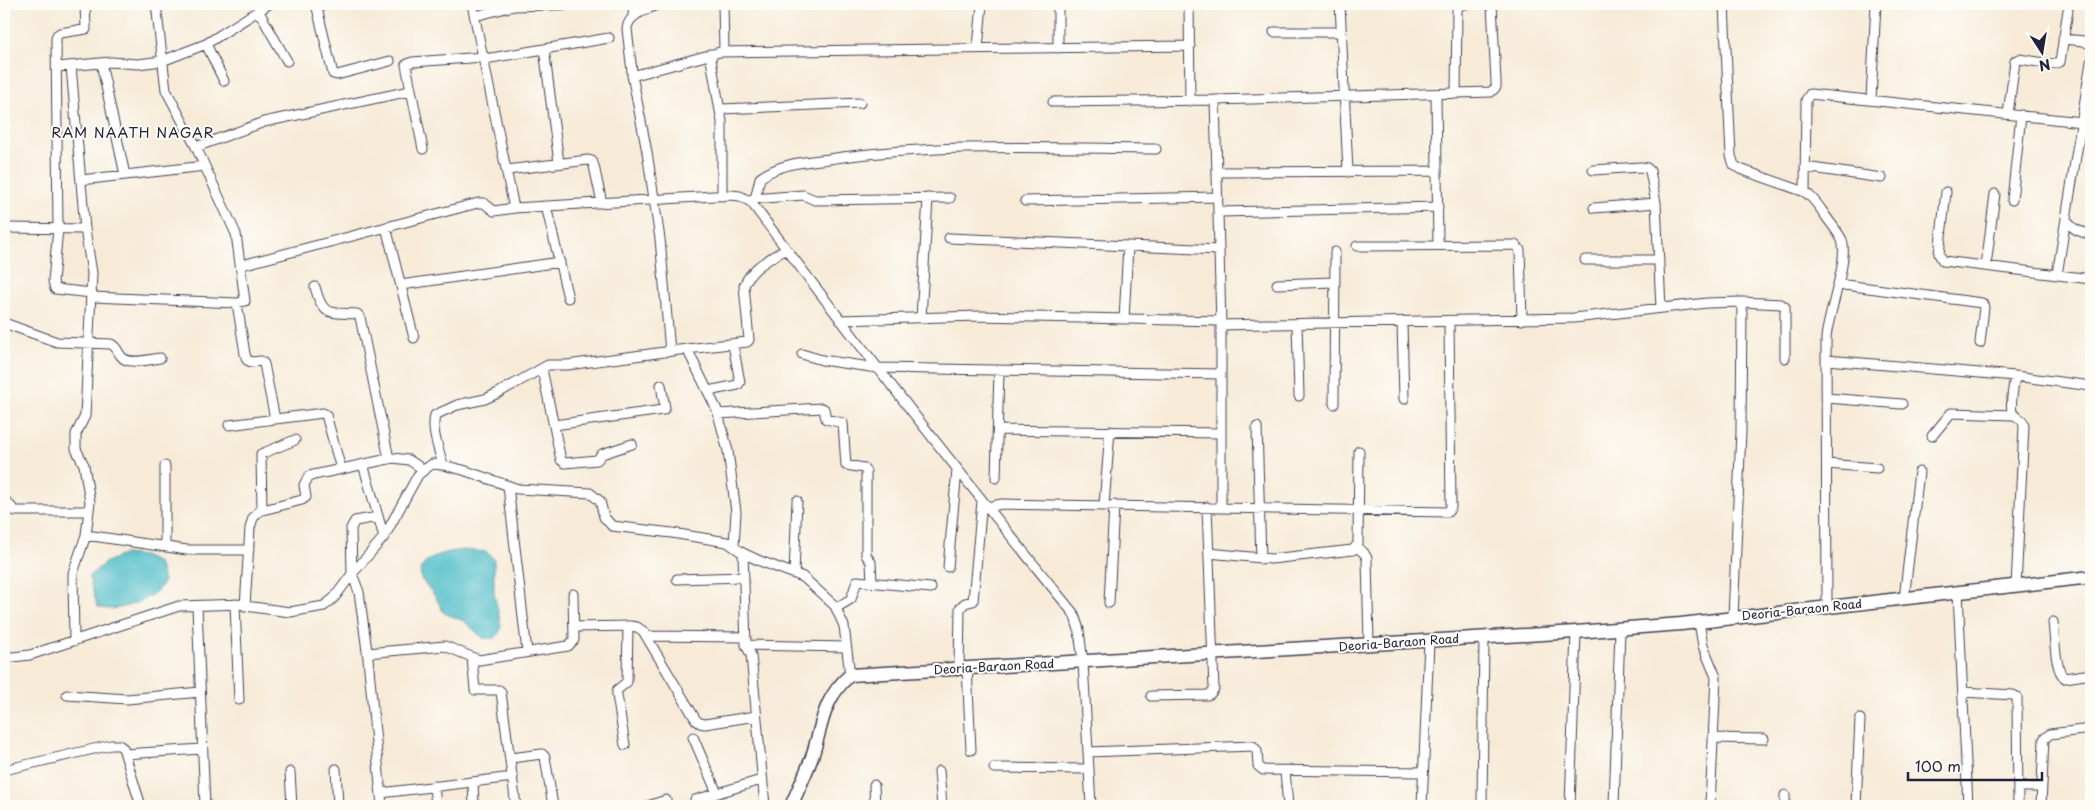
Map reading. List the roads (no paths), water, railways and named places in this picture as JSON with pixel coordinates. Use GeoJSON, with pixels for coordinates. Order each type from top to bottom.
{"type":"FeatureCollection","features":[{"type":"Feature","properties":{"kind":"street"},"geometry":{"type":"LineString","coordinates":[[85,4],[86,29],[57,34],[58,229],[53,286],[55,289],[92,295],[237,304],[245,301],[246,296],[234,228],[196,147],[166,90],[156,4]]}},
{"type":"Feature","properties":{"kind":"street"},"geometry":{"type":"LineString","coordinates":[[57,67],[101,63],[138,64],[162,62],[206,44],[269,4]]}},
{"type":"Feature","properties":{"kind":"street"},"geometry":{"type":"LineString","coordinates":[[316,4],[333,74],[337,75],[390,61]]}},
{"type":"Feature","properties":{"kind":"street"},"geometry":{"type":"LineString","coordinates":[[472,4],[485,58],[515,208]]}},
{"type":"Feature","properties":{"kind":"street"},"geometry":{"type":"LineString","coordinates":[[475,16],[514,6],[585,4]]}},
{"type":"Feature","properties":{"kind":"street"},"geometry":{"type":"LineString","coordinates":[[633,16],[634,4]]}},
{"type":"Feature","properties":{"kind":"street"},"geometry":{"type":"LineString","coordinates":[[659,4],[633,16],[628,22],[627,29],[632,76],[654,200],[670,351]]}},
{"type":"Feature","properties":{"kind":"street"},"geometry":{"type":"LineString","coordinates":[[723,4],[724,52]]}},
{"type":"Feature","properties":{"kind":"street"},"geometry":{"type":"LineString","coordinates":[[978,48],[982,4]]}},
{"type":"Feature","properties":{"kind":"street"},"geometry":{"type":"LineString","coordinates":[[1058,4],[1058,48]]}},
{"type":"Feature","properties":{"kind":"street"},"geometry":{"type":"LineString","coordinates":[[1189,4],[1190,101]]}},
{"type":"Feature","properties":{"kind":"street"},"geometry":{"type":"LineString","coordinates":[[1340,4],[1348,172]]}},
{"type":"Feature","properties":{"kind":"street"},"geometry":{"type":"LineString","coordinates":[[1456,94],[1456,10],[1460,4],[1466,4]]}},
{"type":"Feature","properties":{"kind":"street"},"geometry":{"type":"LineString","coordinates":[[1053,102],[1190,101],[1492,92],[1496,87],[1492,4]]}},
{"type":"Feature","properties":{"kind":"street"},"geometry":{"type":"LineString","coordinates":[[1724,4],[1731,156],[1734,165],[1740,169],[1805,192],[1816,202],[1841,240],[1843,252],[1838,284],[1827,323],[1827,608]]}},
{"type":"Feature","properties":{"kind":"street"},"geometry":{"type":"LineString","coordinates":[[1871,99],[1876,4]]}},
{"type":"Feature","properties":{"kind":"street"},"geometry":{"type":"LineString","coordinates":[[258,10],[287,61]]}},
{"type":"Feature","properties":{"kind":"street"},"geometry":{"type":"LineString","coordinates":[[2008,114],[2015,61],[2018,59],[2056,64],[2060,62],[2068,10]]}},
{"type":"Feature","properties":{"kind":"street"},"geometry":{"type":"LineString","coordinates":[[1274,32],[1341,32]]}},
{"type":"Feature","properties":{"kind":"street"},"geometry":{"type":"LineString","coordinates":[[423,149],[406,72],[408,63],[485,58],[609,38]]}},
{"type":"Feature","properties":{"kind":"street"},"geometry":{"type":"LineString","coordinates":[[2063,38],[2084,41],[2091,45]]}},
{"type":"Feature","properties":{"kind":"street"},"geometry":{"type":"LineString","coordinates":[[206,44],[224,81]]}},
{"type":"Feature","properties":{"kind":"street"},"geometry":{"type":"LineString","coordinates":[[632,76],[710,54],[724,52],[1190,46]]}},
{"type":"Feature","properties":{"kind":"street"},"geometry":{"type":"LineString","coordinates":[[544,49],[559,163]]}},
{"type":"Feature","properties":{"kind":"street"},"geometry":{"type":"LineString","coordinates":[[710,54],[721,109],[722,196]]}},
{"type":"Feature","properties":{"kind":"street"},"geometry":{"type":"LineString","coordinates":[[2057,275],[2091,62]]}},
{"type":"Feature","properties":{"kind":"street"},"geometry":{"type":"LineString","coordinates":[[101,63],[125,175]]}},
{"type":"Feature","properties":{"kind":"street"},"geometry":{"type":"LineString","coordinates":[[71,66],[85,229],[92,273],[85,416],[76,434],[77,453],[84,465],[88,487],[89,510],[86,536],[73,573],[74,641]]}},
{"type":"Feature","properties":{"kind":"street"},"geometry":{"type":"LineString","coordinates":[[196,147],[264,122],[410,91]]}},
{"type":"Feature","properties":{"kind":"street"},"geometry":{"type":"LineString","coordinates":[[1805,192],[1807,96],[1815,93],[2082,122]]}},
{"type":"Feature","properties":{"kind":"street"},"geometry":{"type":"LineString","coordinates":[[1436,94],[1438,245]]}},
{"type":"Feature","properties":{"kind":"street"},"geometry":{"type":"LineString","coordinates":[[1215,100],[1221,323],[1221,507]]}},
{"type":"Feature","properties":{"kind":"street"},"geometry":{"type":"LineString","coordinates":[[721,109],[860,104]]}},
{"type":"Feature","properties":{"kind":"street"},"geometry":{"type":"LineString","coordinates":[[2012,200],[2021,115]]}},
{"type":"Feature","properties":{"kind":"street"},"geometry":{"type":"LineString","coordinates":[[752,199],[760,178],[774,168],[857,155],[976,147],[1156,149]]}},
{"type":"Feature","properties":{"kind":"street"},"geometry":{"type":"LineString","coordinates":[[507,170],[592,161],[602,203]]}},
{"type":"Feature","properties":{"kind":"street"},"geometry":{"type":"LineString","coordinates":[[81,180],[204,166]]}},
{"type":"Feature","properties":{"kind":"street"},"geometry":{"type":"LineString","coordinates":[[1593,170],[1647,168],[1650,171],[1656,203],[1662,308]]}},
{"type":"Feature","properties":{"kind":"street"},"geometry":{"type":"LineString","coordinates":[[1805,168],[1882,178]]}},
{"type":"Feature","properties":{"kind":"street"},"geometry":{"type":"LineString","coordinates":[[1218,172],[1437,171]]}},
{"type":"Feature","properties":{"kind":"street"},"geometry":{"type":"LineString","coordinates":[[1946,192],[1939,257],[1943,261],[2091,279]]}},
{"type":"Feature","properties":{"kind":"street"},"geometry":{"type":"LineString","coordinates":[[242,265],[478,203],[484,203],[494,211],[515,208],[722,196],[740,196],[752,199],[803,194],[815,200],[950,198]]}},
{"type":"Feature","properties":{"kind":"street"},"geometry":{"type":"LineString","coordinates":[[1986,266],[1995,194]]}},
{"type":"Feature","properties":{"kind":"street"},"geometry":{"type":"LineString","coordinates":[[1025,201],[1218,197]]}},
{"type":"Feature","properties":{"kind":"street"},"geometry":{"type":"LineString","coordinates":[[921,318],[928,198]]}},
{"type":"Feature","properties":{"kind":"street"},"geometry":{"type":"LineString","coordinates":[[752,199],[786,249],[877,368],[1074,614],[1080,630],[1083,662],[1091,806]]}},
{"type":"Feature","properties":{"kind":"street"},"geometry":{"type":"LineString","coordinates":[[1594,208],[1656,203]]}},
{"type":"Feature","properties":{"kind":"street"},"geometry":{"type":"LineString","coordinates":[[546,206],[568,298]]}},
{"type":"Feature","properties":{"kind":"street"},"geometry":{"type":"LineString","coordinates":[[1218,212],[1438,207]]}},
{"type":"Feature","properties":{"kind":"street"},"geometry":{"type":"LineString","coordinates":[[2066,220],[2080,232],[2091,234]]}},
{"type":"Feature","properties":{"kind":"street"},"geometry":{"type":"LineString","coordinates":[[386,227],[414,338]]}},
{"type":"Feature","properties":{"kind":"street"},"geometry":{"type":"LineString","coordinates":[[4,228],[85,229]]}},
{"type":"Feature","properties":{"kind":"street"},"geometry":{"type":"LineString","coordinates":[[949,238],[1219,250]]}},
{"type":"Feature","properties":{"kind":"street"},"geometry":{"type":"LineString","coordinates":[[1124,319],[1128,246]]}},
{"type":"Feature","properties":{"kind":"street"},"geometry":{"type":"LineString","coordinates":[[1356,246],[1518,246],[1522,320]]}},
{"type":"Feature","properties":{"kind":"street"},"geometry":{"type":"LineString","coordinates":[[443,465],[434,431],[435,415],[457,405],[485,399],[548,365],[567,365],[687,348],[744,344],[749,340],[744,286],[747,278],[755,269],[786,249]]}},
{"type":"Feature","properties":{"kind":"street"},"geometry":{"type":"LineString","coordinates":[[1334,252],[1334,404]]}},
{"type":"Feature","properties":{"kind":"street"},"geometry":{"type":"LineString","coordinates":[[1585,260],[1659,260]]}},
{"type":"Feature","properties":{"kind":"street"},"geometry":{"type":"LineString","coordinates":[[401,285],[560,262]]}},
{"type":"Feature","properties":{"kind":"street"},"geometry":{"type":"LineString","coordinates":[[1276,284],[1334,282]]}},
{"type":"Feature","properties":{"kind":"street"},"geometry":{"type":"LineString","coordinates":[[1838,284],[1982,303],[1984,307],[1980,342]]}},
{"type":"Feature","properties":{"kind":"street"},"geometry":{"type":"LineString","coordinates":[[315,286],[320,305],[323,309],[330,312],[357,314],[360,317],[389,459]]}},
{"type":"Feature","properties":{"kind":"street"},"geometry":{"type":"LineString","coordinates":[[840,320],[980,316],[1296,324],[1449,322],[1574,318],[1707,303],[1742,302],[1781,304],[1785,307],[1786,358]]}},
{"type":"Feature","properties":{"kind":"street"},"geometry":{"type":"LineString","coordinates":[[1733,618],[1742,431],[1742,302]]}},
{"type":"Feature","properties":{"kind":"street"},"geometry":{"type":"LineString","coordinates":[[237,304],[245,354],[247,360],[252,362],[261,361],[264,364],[275,419]]}},
{"type":"Feature","properties":{"kind":"street"},"geometry":{"type":"LineString","coordinates":[[1402,322],[1404,399]]}},
{"type":"Feature","properties":{"kind":"street"},"geometry":{"type":"LineString","coordinates":[[984,504],[1448,512],[1450,507],[1449,322]]}},
{"type":"Feature","properties":{"kind":"street"},"geometry":{"type":"LineString","coordinates":[[4,323],[57,342],[111,344],[116,346],[121,358],[129,362],[160,358]]}},
{"type":"Feature","properties":{"kind":"street"},"geometry":{"type":"LineString","coordinates":[[1296,324],[1299,396]]}},
{"type":"Feature","properties":{"kind":"street"},"geometry":{"type":"LineString","coordinates":[[708,392],[738,385],[740,382],[733,345]]}},
{"type":"Feature","properties":{"kind":"street"},"geometry":{"type":"LineString","coordinates":[[687,348],[718,414],[728,451],[736,512],[734,546]]}},
{"type":"Feature","properties":{"kind":"street"},"geometry":{"type":"LineString","coordinates":[[802,354],[822,360],[877,368],[1221,374]]}},
{"type":"Feature","properties":{"kind":"street"},"geometry":{"type":"LineString","coordinates":[[1827,360],[2015,376],[2091,386]]}},
{"type":"Feature","properties":{"kind":"street"},"geometry":{"type":"LineString","coordinates":[[542,369],[562,460],[568,464],[597,460],[602,454],[632,444]]}},
{"type":"Feature","properties":{"kind":"street"},"geometry":{"type":"LineString","coordinates":[[996,478],[999,370]]}},
{"type":"Feature","properties":{"kind":"street"},"geometry":{"type":"LineString","coordinates":[[2014,415],[2012,405],[2015,376]]}},
{"type":"Feature","properties":{"kind":"street"},"geometry":{"type":"LineString","coordinates":[[554,425],[663,410],[665,408],[661,385]]}},
{"type":"Feature","properties":{"kind":"street"},"geometry":{"type":"LineString","coordinates":[[1827,398],[1902,404]]}},
{"type":"Feature","properties":{"kind":"street"},"geometry":{"type":"LineString","coordinates":[[718,414],[822,408],[824,409],[826,419],[843,423],[845,426],[845,462],[848,466],[864,468],[866,472],[866,555],[871,562],[872,582]]}},
{"type":"Feature","properties":{"kind":"street"},"geometry":{"type":"LineString","coordinates":[[229,425],[323,413],[326,415],[340,469]]}},
{"type":"Feature","properties":{"kind":"street"},"geometry":{"type":"LineString","coordinates":[[1932,436],[1951,413],[2014,415],[2023,420],[2016,586]]}},
{"type":"Feature","properties":{"kind":"street"},"geometry":{"type":"LineString","coordinates":[[1257,427],[1261,559]]}},
{"type":"Feature","properties":{"kind":"street"},"geometry":{"type":"LineString","coordinates":[[998,430],[1221,433]]}},
{"type":"Feature","properties":{"kind":"street"},"geometry":{"type":"LineString","coordinates":[[1104,505],[1110,431]]}},
{"type":"Feature","properties":{"kind":"street"},"geometry":{"type":"LineString","coordinates":[[262,510],[260,454],[295,440]]}},
{"type":"Feature","properties":{"kind":"street"},"geometry":{"type":"LineString","coordinates":[[1209,553],[1261,559],[1280,559],[1353,550],[1356,546],[1359,511],[1359,450]]}},
{"type":"Feature","properties":{"kind":"street"},"geometry":{"type":"LineString","coordinates":[[245,606],[252,518],[262,510],[306,498],[304,485],[309,476],[389,459],[410,460],[424,470]]}},
{"type":"Feature","properties":{"kind":"street"},"geometry":{"type":"LineString","coordinates":[[363,464],[384,537]]}},
{"type":"Feature","properties":{"kind":"street"},"geometry":{"type":"LineString","coordinates":[[4,658],[30,655],[179,606],[244,604],[245,606],[290,612],[324,606],[334,598],[384,537],[418,475],[432,464],[443,465],[518,490],[590,492],[600,501],[604,517],[612,526],[727,542],[743,553],[803,577],[836,608],[844,626],[850,675],[834,692],[825,708],[811,758],[791,806]]}},
{"type":"Feature","properties":{"kind":"street"},"geometry":{"type":"LineString","coordinates":[[1827,464],[1877,468]]}},
{"type":"Feature","properties":{"kind":"street"},"geometry":{"type":"LineString","coordinates":[[165,466],[165,546]]}},
{"type":"Feature","properties":{"kind":"street"},"geometry":{"type":"LineString","coordinates":[[948,567],[957,470]]}},
{"type":"Feature","properties":{"kind":"street"},"geometry":{"type":"LineString","coordinates":[[1904,599],[1918,472]]}},
{"type":"Feature","properties":{"kind":"street"},"geometry":{"type":"LineString","coordinates":[[508,486],[527,652]]}},
{"type":"Feature","properties":{"kind":"street"},"geometry":{"type":"LineString","coordinates":[[4,499],[14,510],[89,510]]}},
{"type":"Feature","properties":{"kind":"street"},"geometry":{"type":"LineString","coordinates":[[794,574],[797,501]]}},
{"type":"Feature","properties":{"kind":"street"},"geometry":{"type":"LineString","coordinates":[[971,750],[963,668],[960,608],[964,604],[973,601],[984,504]]}},
{"type":"Feature","properties":{"kind":"street"},"geometry":{"type":"LineString","coordinates":[[1109,603],[1114,506]]}},
{"type":"Feature","properties":{"kind":"street"},"geometry":{"type":"LineString","coordinates":[[1151,696],[1210,694],[1214,689],[1207,507]]}},
{"type":"Feature","properties":{"kind":"street"},"geometry":{"type":"LineString","coordinates":[[378,517],[352,523],[352,574],[359,592],[368,653],[382,806]]}},
{"type":"Feature","properties":{"kind":"street"},"geometry":{"type":"LineString","coordinates":[[86,536],[187,550],[248,550]]}},
{"type":"Feature","properties":{"kind":"street"},"geometry":{"type":"LineString","coordinates":[[1356,546],[1364,552],[1367,558],[1369,645]]}},
{"type":"Feature","properties":{"kind":"street"},"geometry":{"type":"LineString","coordinates":[[743,553],[746,641],[751,655],[761,780],[765,806]]}},
{"type":"Feature","properties":{"kind":"street","name":"Deoria-Baraon Road"},"geometry":{"type":"LineString","coordinates":[[850,675],[1428,642],[1620,629],[1827,608],[2091,577]]}},
{"type":"Feature","properties":{"kind":"street"},"geometry":{"type":"LineString","coordinates":[[677,579],[744,578]]}},
{"type":"Feature","properties":{"kind":"street"},"geometry":{"type":"LineString","coordinates":[[836,608],[851,599],[857,581],[931,588]]}},
{"type":"Feature","properties":{"kind":"street"},"geometry":{"type":"LineString","coordinates":[[1958,592],[1968,806]]}},
{"type":"Feature","properties":{"kind":"street"},"geometry":{"type":"LineString","coordinates":[[368,653],[445,646],[479,660],[568,646],[574,640],[573,594]]}},
{"type":"Feature","properties":{"kind":"street"},"geometry":{"type":"LineString","coordinates":[[235,604],[239,700]]}},
{"type":"Feature","properties":{"kind":"street"},"geometry":{"type":"LineString","coordinates":[[197,606],[205,806]]}},
{"type":"Feature","properties":{"kind":"street"},"geometry":{"type":"LineString","coordinates":[[1700,622],[1703,646],[1716,677],[1710,806]]}},
{"type":"Feature","properties":{"kind":"street"},"geometry":{"type":"LineString","coordinates":[[2053,622],[2058,668],[2061,675],[2064,678],[2091,674]]}},
{"type":"Feature","properties":{"kind":"street"},"geometry":{"type":"LineString","coordinates":[[625,745],[617,690],[627,682],[628,626]]}},
{"type":"Feature","properties":{"kind":"street"},"geometry":{"type":"LineString","coordinates":[[574,627],[636,627],[646,636],[696,720],[700,723],[706,724],[756,716]]}},
{"type":"Feature","properties":{"kind":"street"},"geometry":{"type":"LineString","coordinates":[[1614,806],[1620,629]]}},
{"type":"Feature","properties":{"kind":"street"},"geometry":{"type":"LineString","coordinates":[[1570,806],[1576,632]]}},
{"type":"Feature","properties":{"kind":"street"},"geometry":{"type":"LineString","coordinates":[[646,636],[846,647]]}},
{"type":"Feature","properties":{"kind":"street"},"geometry":{"type":"LineString","coordinates":[[1482,806],[1484,638]]}},
{"type":"Feature","properties":{"kind":"street"},"geometry":{"type":"LineString","coordinates":[[1422,806],[1428,642]]}},
{"type":"Feature","properties":{"kind":"street"},"geometry":{"type":"LineString","coordinates":[[472,658],[475,690],[499,690],[501,692],[516,806]]}},
{"type":"Feature","properties":{"kind":"street"},"geometry":{"type":"LineString","coordinates":[[68,695],[127,699],[200,692]]}},
{"type":"Feature","properties":{"kind":"street"},"geometry":{"type":"LineString","coordinates":[[1963,692],[2013,695],[2017,697],[2018,806]]}},
{"type":"Feature","properties":{"kind":"street"},"geometry":{"type":"LineString","coordinates":[[1856,806],[1860,719]]}},
{"type":"Feature","properties":{"kind":"street"},"geometry":{"type":"LineString","coordinates":[[2041,806],[2042,745],[2046,735],[2091,729]]}},
{"type":"Feature","properties":{"kind":"street"},"geometry":{"type":"LineString","coordinates":[[693,738],[717,793]]}},
{"type":"Feature","properties":{"kind":"street"},"geometry":{"type":"LineString","coordinates":[[1713,738],[1764,739]]}},
{"type":"Feature","properties":{"kind":"street"},"geometry":{"type":"LineString","coordinates":[[4,770],[111,745],[119,745],[123,748],[141,806]]}},
{"type":"Feature","properties":{"kind":"street"},"geometry":{"type":"LineString","coordinates":[[1088,752],[1253,746],[1257,751],[1260,769],[1285,771],[1423,772]]}},
{"type":"Feature","properties":{"kind":"street"},"geometry":{"type":"LineString","coordinates":[[125,754],[202,749]]}},
{"type":"Feature","properties":{"kind":"street"},"geometry":{"type":"LineString","coordinates":[[511,758],[542,754],[545,757],[553,806]]}},
{"type":"Feature","properties":{"kind":"street"},"geometry":{"type":"LineString","coordinates":[[336,768],[338,806]]}},
{"type":"Feature","properties":{"kind":"street"},"geometry":{"type":"LineString","coordinates":[[994,768],[1089,769]]}},
{"type":"Feature","properties":{"kind":"street"},"geometry":{"type":"LineString","coordinates":[[939,771],[942,806]]}},
{"type":"Feature","properties":{"kind":"street"},"geometry":{"type":"LineString","coordinates":[[1285,771],[1288,806]]}},
{"type":"Feature","properties":{"kind":"street"},"geometry":{"type":"LineString","coordinates":[[290,772],[292,806]]}},
{"type":"Feature","properties":{"kind":"street"},"geometry":{"type":"LineString","coordinates":[[381,793],[513,777]]}},
{"type":"Feature","properties":{"kind":"street"},"geometry":{"type":"LineString","coordinates":[[695,800],[761,780]]}},
{"type":"Feature","properties":{"kind":"street"},"geometry":{"type":"LineString","coordinates":[[472,782],[474,806]]}},
{"type":"Feature","properties":{"kind":"street"},"geometry":{"type":"LineString","coordinates":[[874,784],[875,806]]}},
{"type":"Feature","properties":{"kind":"street"},"geometry":{"type":"LineString","coordinates":[[434,786],[436,806]]}},
{"type":"Feature","properties":{"kind":"street"},"geometry":{"type":"LineString","coordinates":[[2018,788],[2042,787]]}},
{"type":"Feature","properties":{"kind":"street"},"geometry":{"type":"LineString","coordinates":[[1785,795],[1785,806]]}},
{"type":"Feature","properties":{"kind":"street"},"geometry":{"type":"LineString","coordinates":[[648,806],[666,800]]}},
{"type":"Feature","properties":{"kind":"water"},"geometry":{"type":"Polygon","coordinates":[[[463,550],[487,552],[494,559],[494,593],[501,625],[499,634],[495,638],[483,638],[464,621],[444,613],[435,596],[421,579],[420,569],[429,560],[445,553],[463,550]]]}},
{"type":"Feature","properties":{"kind":"water"},"geometry":{"type":"Polygon","coordinates":[[[125,554],[143,556],[158,563],[163,582],[159,588],[143,600],[122,607],[103,609],[97,606],[89,576],[106,562],[125,554]]]}},
{"type":"Feature","properties":{"kind":"district","name":"RAM NAATH NAGAR"},"geometry":{"type":"Point","coordinates":[133,133]}}]}
